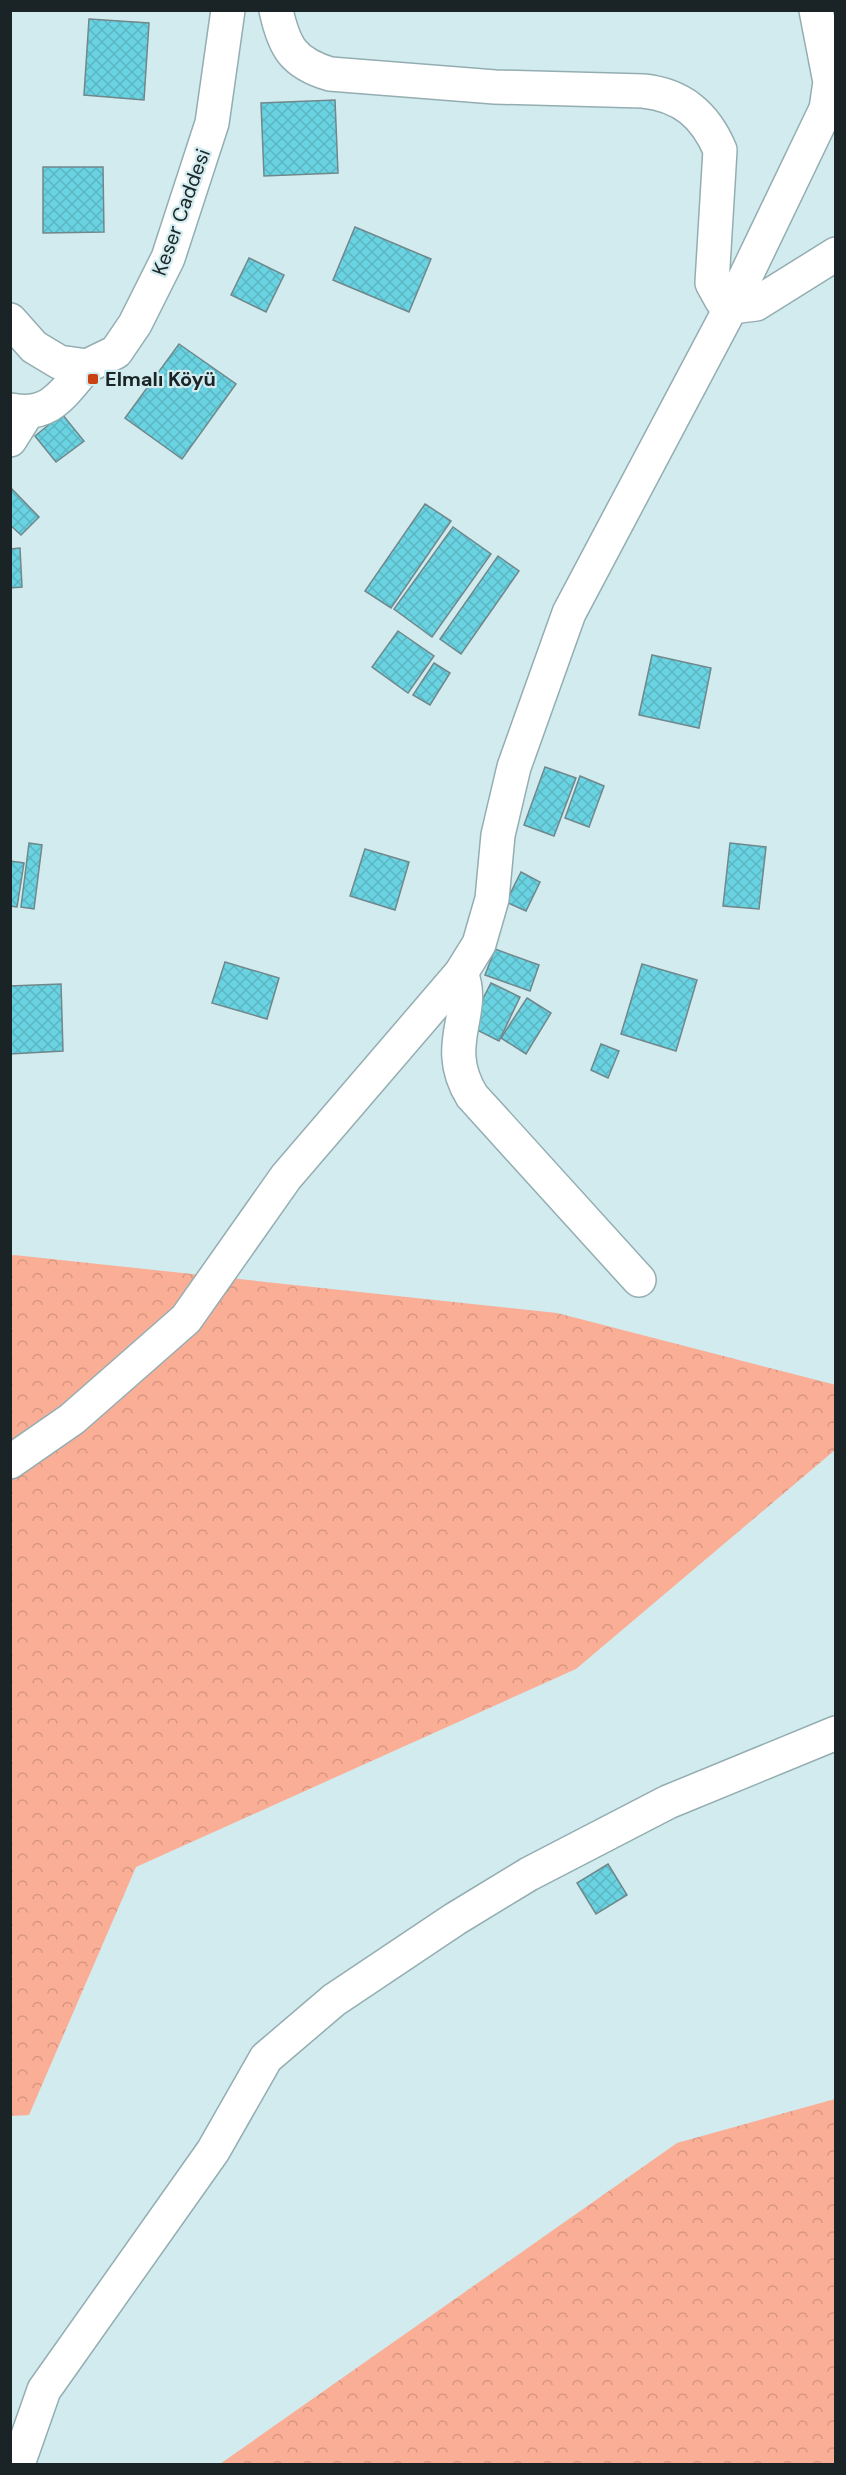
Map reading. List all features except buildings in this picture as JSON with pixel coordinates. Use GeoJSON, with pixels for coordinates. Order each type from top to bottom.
{"type":"FeatureCollection","features":[{"type":"Feature","properties":{"kind":"street","name":"Keser Caddesi"},"geometry":{"type":"LineString","coordinates":[[87,366],[116,352],[135,324],[168,258],[212,123],[228,10]]}},
{"type":"Feature","properties":{"kind":"street"},"geometry":{"type":"LineString","coordinates":[[276,10],[281,33],[288,48],[298,60],[313,69],[330,74],[495,87],[659,92],[689,105],[713,132],[720,150],[712,283],[722,301],[731,307],[756,304],[836,254]]}},
{"type":"Feature","properties":{"kind":"street"},"geometry":{"type":"LineString","coordinates":[[10,1462],[72,1419],[186,1319],[286,1177],[461,973],[479,944],[492,899],[498,835],[514,767],[569,613],[731,307],[826,109],[830,82],[816,10]]}},
{"type":"Feature","properties":{"kind":"street"},"geometry":{"type":"LineString","coordinates":[[10,320],[34,347],[59,362],[87,366]]}},
{"type":"Feature","properties":{"kind":"street"},"geometry":{"type":"LineString","coordinates":[[16,421],[50,407],[87,366]]}},
{"type":"Feature","properties":{"kind":"street"},"geometry":{"type":"LineString","coordinates":[[461,973],[465,982],[465,994],[458,1057],[464,1083],[472,1095],[639,1280]]}},
{"type":"Feature","properties":{"kind":"street"},"geometry":{"type":"LineString","coordinates":[[18,2464],[44,2390],[213,2151],[266,2058],[333,2000],[455,1919],[529,1874],[668,1802],[836,1733]]}},
{"type":"Feature","properties":{"kind":"green space"},"geometry":{"type":"Polygon","coordinates":[[[10,1256],[557,1313],[836,1385],[835,1450],[576,1669],[136,1867],[29,2115],[11,2116],[10,1256]]]}},
{"type":"Feature","properties":{"kind":"green space"},"geometry":{"type":"Polygon","coordinates":[[[835,2099],[835,2464],[220,2464],[677,2143],[835,2099]]]}},
{"type":"Feature","properties":{"kind":"place","name":"Elmalı Köyü"},"geometry":{"type":"Point","coordinates":[93,379]}}]}
